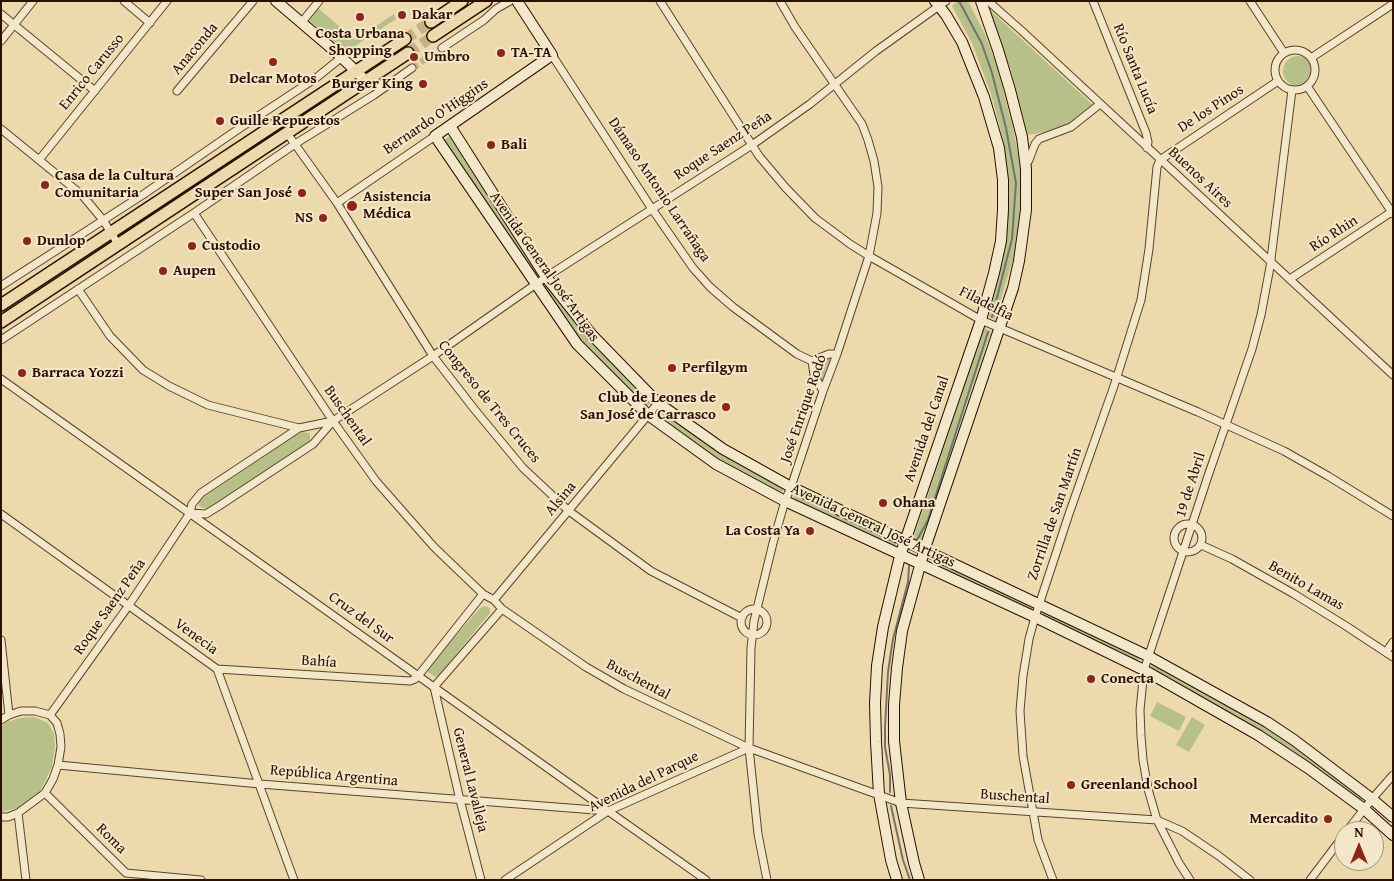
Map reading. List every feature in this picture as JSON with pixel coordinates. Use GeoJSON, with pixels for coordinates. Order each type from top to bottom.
{"type":"FeatureCollection","features":[{"type":"Feature","properties":{"kind":"main road"},"geometry":{"type":"LineString","coordinates":[[431,22],[462,1]]}},
{"type":"Feature","properties":{"kind":"main road"},"geometry":{"type":"LineString","coordinates":[[433,36],[486,1]]}},
{"type":"Feature","properties":{"kind":"main road"},"geometry":{"type":"LineString","coordinates":[[1,305],[405,39]]}},
{"type":"Feature","properties":{"kind":"main road"},"geometry":{"type":"LineString","coordinates":[[1,322],[408,53]]}},
{"type":"Feature","properties":{"kind":"street"},"geometry":{"type":"LineString","coordinates":[[1,41],[34,1]]}},
{"type":"Feature","properties":{"kind":"street"},"geometry":{"type":"LineString","coordinates":[[124,1],[150,23]]}},
{"type":"Feature","properties":{"kind":"street","name":"Enrico Carusso"},"geometry":{"type":"LineString","coordinates":[[39,160],[167,1]]}},
{"type":"Feature","properties":{"kind":"street","name":"Anaconda"},"geometry":{"type":"LineString","coordinates":[[177,91],[253,1]]}},
{"type":"Feature","properties":{"kind":"street"},"geometry":{"type":"LineString","coordinates":[[276,1],[342,57],[366,81],[378,86],[400,77]]}},
{"type":"Feature","properties":{"kind":"street"},"geometry":{"type":"LineString","coordinates":[[302,22],[319,1]]}},
{"type":"Feature","properties":{"kind":"street"},"geometry":{"type":"LineString","coordinates":[[442,48],[510,1]]}},
{"type":"Feature","properties":{"kind":"street","name":"Dámaso Antonio Larrañaga"},"geometry":{"type":"LineString","coordinates":[[517,1],[652,209],[693,268],[710,288],[768,334],[797,354],[812,361]]}},
{"type":"Feature","properties":{"kind":"street","name":"Filadelfia"},"geometry":{"type":"LineString","coordinates":[[660,1],[759,156],[815,218],[850,244],[981,320],[1284,451],[1393,516]]}},
{"type":"Feature","properties":{"kind":"street","name":"José Enrique Rodó"},"geometry":{"type":"LineString","coordinates":[[767,880],[758,834],[748,748],[750,648],[752,635],[773,543],[785,501],[837,354],[868,256],[877,213],[878,187],[874,161],[862,124],[795,27],[780,1]]}},
{"type":"Feature","properties":{"kind":"street"},"geometry":{"type":"LineString","coordinates":[[919,880],[902,803],[894,741],[894,705],[902,631],[919,564],[1012,288],[1019,261],[1026,210],[1026,166],[1022,137],[998,50],[981,1]]}},
{"type":"Feature","properties":{"kind":"street","name":"Buenos Aires"},"geometry":{"type":"LineString","coordinates":[[988,1],[1393,375]]}},
{"type":"Feature","properties":{"kind":"street","name":"Río Santa Lucía"},"geometry":{"type":"LineString","coordinates":[[1093,1],[1146,133],[1147,148]]}},
{"type":"Feature","properties":{"kind":"street"},"geometry":{"type":"LineString","coordinates":[[1250,1],[1284,53]]}},
{"type":"Feature","properties":{"kind":"street","name":"Roque Saenz Peña"},"geometry":{"type":"LineString","coordinates":[[190,513],[206,514],[313,444],[333,421],[433,356],[546,277],[752,144],[810,104],[940,3]]}},
{"type":"Feature","properties":{"kind":"street","name":"Avenida del Canal"},"geometry":{"type":"LineString","coordinates":[[897,880],[891,860],[879,794],[875,703],[883,627],[900,556],[981,320],[1001,242],[1003,210],[1003,180],[999,148],[984,97],[962,42],[940,3]]}},
{"type":"Feature","properties":{"kind":"street"},"geometry":{"type":"LineString","coordinates":[[1312,58],[1393,4]]}},
{"type":"Feature","properties":{"kind":"street"},"geometry":{"type":"LineString","coordinates":[[1,14],[94,90]]}},
{"type":"Feature","properties":{"kind":"street"},"geometry":{"type":"LineString","coordinates":[[1302,51],[1312,58],[1314,76],[1312,82],[1303,89],[1292,90],[1278,81],[1275,69],[1276,63],[1284,53],[1302,51]]}},
{"type":"Feature","properties":{"kind":"street","name":"Bernardo O'Higgins"},"geometry":{"type":"LineString","coordinates":[[337,203],[552,55]]}},
{"type":"Feature","properties":{"kind":"street"},"geometry":{"type":"LineString","coordinates":[[1,286],[144,194],[316,78],[342,57]]}},
{"type":"Feature","properties":{"kind":"street"},"geometry":{"type":"LineString","coordinates":[[1,340],[295,144],[374,95],[412,68]]}},
{"type":"Feature","properties":{"kind":"street","name":"De los Pinos"},"geometry":{"type":"LineString","coordinates":[[1160,160],[1278,81]]}},
{"type":"Feature","properties":{"kind":"street"},"geometry":{"type":"LineString","coordinates":[[1307,86],[1392,213]]}},
{"type":"Feature","properties":{"kind":"street","name":"19 de Abril"},"geometry":{"type":"LineString","coordinates":[[1190,880],[1157,820],[1148,789],[1143,760],[1140,710],[1144,670],[1259,324],[1270,267],[1292,90]]}},
{"type":"Feature","properties":{"kind":"street"},"geometry":{"type":"LineString","coordinates":[[1026,166],[1030,160],[1034,144],[1038,139],[1070,127],[1100,104]]}},
{"type":"Feature","properties":{"kind":"street","name":"Avenida General José Artigas"},"geometry":{"type":"LineString","coordinates":[[450,126],[546,277],[592,335],[658,403],[722,449],[791,487],[1148,656],[1267,722],[1294,740],[1393,817]]}},
{"type":"Feature","properties":{"kind":"street"},"geometry":{"type":"LineString","coordinates":[[1,129],[82,195],[103,220],[118,244]]}},
{"type":"Feature","properties":{"kind":"street","name":"Congreso de Tres Cruces"},"geometry":{"type":"LineString","coordinates":[[287,133],[337,203],[433,356],[474,410],[523,468],[569,511],[651,571],[742,618]]}},
{"type":"Feature","properties":{"kind":"street","name":"Avenida General José Artigas"},"geometry":{"type":"LineString","coordinates":[[435,136],[577,344],[648,415],[716,464],[785,501],[1144,670],[1258,735],[1308,768],[1364,809],[1393,835]]}},
{"type":"Feature","properties":{"kind":"street","name":"Zorrilla de San Martín"},"geometry":{"type":"LineString","coordinates":[[1053,880],[1038,840],[1023,756],[1020,711],[1023,676],[1029,639],[1039,604],[1117,378],[1141,300],[1149,249],[1155,184],[1160,160]]}},
{"type":"Feature","properties":{"kind":"street"},"geometry":{"type":"LineString","coordinates":[[144,194],[158,202]]}},
{"type":"Feature","properties":{"kind":"street","name":"Buschental"},"geometry":{"type":"LineString","coordinates":[[194,213],[333,421],[376,481],[434,547],[484,594],[494,600],[502,609],[586,667],[624,689],[748,748],[902,803],[1157,820],[1182,831],[1220,856],[1250,880]]}},
{"type":"Feature","properties":{"kind":"street","name":"Río Rhin"},"geometry":{"type":"LineString","coordinates":[[1290,279],[1392,213]]}},
{"type":"Feature","properties":{"kind":"street"},"geometry":{"type":"LineString","coordinates":[[78,289],[110,336],[143,370],[169,386],[208,405],[299,428]]}},
{"type":"Feature","properties":{"kind":"street"},"geometry":{"type":"LineString","coordinates":[[823,391],[814,375],[812,361],[829,354],[837,354]]}},
{"type":"Feature","properties":{"kind":"street","name":"Cruz del Sur"},"geometry":{"type":"LineString","coordinates":[[1,379],[706,880]]}},
{"type":"Feature","properties":{"kind":"street","name":"Alsina"},"geometry":{"type":"LineString","coordinates":[[494,600],[658,403]]}},
{"type":"Feature","properties":{"kind":"street","name":"Roque Saenz Peña"},"geometry":{"type":"LineString","coordinates":[[50,715],[129,605],[190,513],[192,504],[201,493],[299,428],[333,421]]}},
{"type":"Feature","properties":{"kind":"street","name":"Venecia"},"geometry":{"type":"LineString","coordinates":[[1,514],[217,669],[294,880]]}},
{"type":"Feature","properties":{"kind":"street"},"geometry":{"type":"LineString","coordinates":[[1192,524],[1202,533],[1201,545],[1194,552],[1180,550],[1174,543],[1176,530],[1183,525],[1192,524]]}},
{"type":"Feature","properties":{"kind":"street","name":"Benito Lamas"},"geometry":{"type":"LineString","coordinates":[[1201,545],[1232,559],[1294,594],[1393,657]]}},
{"type":"Feature","properties":{"kind":"street"},"geometry":{"type":"LineString","coordinates":[[418,676],[484,594]]}},
{"type":"Feature","properties":{"kind":"street"},"geometry":{"type":"LineString","coordinates":[[434,687],[502,609]]}},
{"type":"Feature","properties":{"kind":"street"},"geometry":{"type":"LineString","coordinates":[[757,610],[764,616],[766,625],[761,633],[748,634],[742,627],[742,618],[748,611],[757,610]]}},
{"type":"Feature","properties":{"kind":"street"},"geometry":{"type":"LineString","coordinates":[[1,640],[9,715]]}},
{"type":"Feature","properties":{"kind":"street"},"geometry":{"type":"LineString","coordinates":[[1386,652],[1393,642]]}},
{"type":"Feature","properties":{"kind":"street","name":"Bahía"},"geometry":{"type":"LineString","coordinates":[[217,669],[402,681],[410,681],[418,676]]}},
{"type":"Feature","properties":{"kind":"street","name":"General Lavalleja"},"geometry":{"type":"LineString","coordinates":[[434,687],[481,880]]}},
{"type":"Feature","properties":{"kind":"street"},"geometry":{"type":"LineString","coordinates":[[1,720],[21,711],[35,711],[50,715],[57,723],[61,747],[58,765],[45,793],[18,813],[1,818]]}},
{"type":"Feature","properties":{"kind":"street","name":"Avenida del Parque"},"geometry":{"type":"LineString","coordinates":[[505,880],[608,811],[748,748]]}},
{"type":"Feature","properties":{"kind":"street","name":"República Argentina"},"geometry":{"type":"LineString","coordinates":[[58,765],[260,784],[608,811]]}},
{"type":"Feature","properties":{"kind":"street"},"geometry":{"type":"LineString","coordinates":[[1355,821],[1393,775]]}},
{"type":"Feature","properties":{"kind":"street","name":"Roma"},"geometry":{"type":"LineString","coordinates":[[45,793],[127,876],[201,880]]}},
{"type":"Feature","properties":{"kind":"street"},"geometry":{"type":"LineString","coordinates":[[18,813],[26,880]]}},
{"type":"Feature","properties":{"kind":"street"},"geometry":{"type":"LineString","coordinates":[[1310,880],[1334,849]]}},
{"type":"Feature","properties":{"kind":"green space"},"geometry":{"type":"Polygon","coordinates":[[[958,1],[968,1],[985,34],[999,72],[1013,128],[1023,180],[1018,242],[995,319],[989,317],[1006,240],[1009,184],[1003,139],[991,94],[972,43],[952,6],[958,1]]]}},
{"type":"Feature","properties":{"kind":"green space"},"geometry":{"type":"Polygon","coordinates":[[[318,8],[355,40],[394,14],[396,19],[346,52],[308,20],[318,8]]]}},
{"type":"Feature","properties":{"kind":"green space"},"geometry":{"type":"Polygon","coordinates":[[[989,9],[1094,106],[1067,128],[1028,135],[1012,74],[989,9]]]}},
{"type":"Feature","properties":{"kind":"green space"},"geometry":{"type":"Polygon","coordinates":[[[1298,56],[1309,60],[1313,71],[1309,82],[1298,86],[1287,82],[1283,71],[1287,60],[1298,56]]]}},
{"type":"Feature","properties":{"kind":"green space"},"geometry":{"type":"Polygon","coordinates":[[[349,79],[351,82],[327,99],[152,217],[127,231],[123,231],[349,79]]]}},
{"type":"Feature","properties":{"kind":"green space"},"geometry":{"type":"Polygon","coordinates":[[[450,136],[541,274],[534,278],[444,140],[450,136]]]}},
{"type":"Feature","properties":{"kind":"green space"},"geometry":{"type":"Polygon","coordinates":[[[107,241],[106,245],[1,316],[1,310],[107,241]]]}},
{"type":"Feature","properties":{"kind":"green space"},"geometry":{"type":"Polygon","coordinates":[[[548,284],[595,346],[651,402],[645,408],[588,352],[542,289],[548,284]]]}},
{"type":"Feature","properties":{"kind":"green space"},"geometry":{"type":"Polygon","coordinates":[[[984,328],[991,331],[920,543],[913,539],[984,328]]]}},
{"type":"Feature","properties":{"kind":"green space"},"geometry":{"type":"Polygon","coordinates":[[[831,359],[824,382],[820,379],[819,371],[823,360],[831,359]]]}},
{"type":"Feature","properties":{"kind":"green space"},"geometry":{"type":"Polygon","coordinates":[[[660,410],[783,488],[783,491],[778,493],[716,459],[654,417],[660,410]]]}},
{"type":"Feature","properties":{"kind":"green space"},"geometry":{"type":"Polygon","coordinates":[[[301,432],[310,433],[310,441],[209,510],[199,506],[198,501],[301,432]]]}},
{"type":"Feature","properties":{"kind":"green space"},"geometry":{"type":"Polygon","coordinates":[[[795,493],[897,542],[894,548],[794,500],[793,495],[795,493]]]}},
{"type":"Feature","properties":{"kind":"green space"},"geometry":{"type":"Polygon","coordinates":[[[935,561],[1032,607],[1032,609],[934,565],[935,561]]]}},
{"type":"Feature","properties":{"kind":"green space"},"geometry":{"type":"Polygon","coordinates":[[[485,606],[490,608],[490,613],[439,675],[435,677],[428,672],[428,668],[480,608],[485,606]]]}},
{"type":"Feature","properties":{"kind":"green space"},"geometry":{"type":"Polygon","coordinates":[[[1044,612],[1140,657],[1138,662],[1042,616],[1044,612]]]}},
{"type":"Feature","properties":{"kind":"green space"},"geometry":{"type":"Polygon","coordinates":[[[1153,664],[1265,725],[1363,795],[1363,797],[1358,801],[1261,731],[1153,671],[1151,668],[1153,664]]]}},
{"type":"Feature","properties":{"kind":"green space"},"geometry":{"type":"Polygon","coordinates":[[[1157,702],[1186,717],[1179,731],[1150,716],[1157,702]]]}},
{"type":"Feature","properties":{"kind":"green space"},"geometry":{"type":"Polygon","coordinates":[[[34,717],[48,723],[54,734],[55,747],[52,767],[39,793],[18,808],[1,812],[1,726],[20,718],[34,717]]]}},
{"type":"Feature","properties":{"kind":"green space"},"geometry":{"type":"Polygon","coordinates":[[[1192,717],[1205,725],[1189,752],[1176,745],[1192,717]]]}},
{"type":"Feature","properties":{"kind":"waterway"},"geometry":{"type":"LineString","coordinates":[[959,1],[982,44],[992,73],[1006,128],[1016,183],[1012,239],[992,317]]}},
{"type":"Feature","properties":{"kind":"waterway"},"geometry":{"type":"LineString","coordinates":[[917,540],[928,520],[988,332]]}},
{"type":"Feature","properties":{"kind":"waterway"},"geometry":{"type":"LineString","coordinates":[[890,792],[890,775],[885,747],[888,672],[893,639],[908,582],[909,566]]}},
{"type":"Feature","properties":{"kind":"waterway"},"geometry":{"type":"LineString","coordinates":[[891,806],[903,860],[910,880]]}},
{"type":"Feature","properties":{"kind":"tunnel"},"geometry":{"type":"LineString","coordinates":[[405,39],[431,22]]}},
{"type":"Feature","properties":{"kind":"tunnel"},"geometry":{"type":"LineString","coordinates":[[408,53],[433,36]]}},
{"type":"Feature","properties":{"kind":"tunnel"},"geometry":{"type":"LineString","coordinates":[[412,68],[442,48]]}},
{"type":"Feature","properties":{"kind":"place","name":"Dakar"},"geometry":{"type":"Point","coordinates":[402,15]}},
{"type":"Feature","properties":{"kind":"place","name":"Costa Urbana Shopping"},"geometry":{"type":"Point","coordinates":[360,17]}},
{"type":"Feature","properties":{"kind":"place","name":"TA-TA"},"geometry":{"type":"Point","coordinates":[501,53]}},
{"type":"Feature","properties":{"kind":"place","name":"Umbro"},"geometry":{"type":"Point","coordinates":[414,57]}},
{"type":"Feature","properties":{"kind":"place","name":"Delcar Motos"},"geometry":{"type":"Point","coordinates":[273,62]}},
{"type":"Feature","properties":{"kind":"place","name":"Burger King"},"geometry":{"type":"Point","coordinates":[423,84]}},
{"type":"Feature","properties":{"kind":"place","name":"Guille Repuestos"},"geometry":{"type":"Point","coordinates":[220,121]}},
{"type":"Feature","properties":{"kind":"place","name":"Bali"},"geometry":{"type":"Point","coordinates":[491,145]}},
{"type":"Feature","properties":{"kind":"place","name":"Casa de la Cultura Comunitaria"},"geometry":{"type":"Point","coordinates":[45,185]}},
{"type":"Feature","properties":{"kind":"place","name":"Super San José"},"geometry":{"type":"Point","coordinates":[302,193]}},
{"type":"Feature","properties":{"kind":"place","name":"Asistencia Médica"},"geometry":{"type":"Point","coordinates":[352,206]}},
{"type":"Feature","properties":{"kind":"place","name":"NS"},"geometry":{"type":"Point","coordinates":[323,218]}},
{"type":"Feature","properties":{"kind":"place","name":"Dunlop"},"geometry":{"type":"Point","coordinates":[27,241]}},
{"type":"Feature","properties":{"kind":"place","name":"Custodio"},"geometry":{"type":"Point","coordinates":[192,246]}},
{"type":"Feature","properties":{"kind":"place","name":"Aupen"},"geometry":{"type":"Point","coordinates":[163,271]}},
{"type":"Feature","properties":{"kind":"place","name":"Perfilgym"},"geometry":{"type":"Point","coordinates":[672,368]}},
{"type":"Feature","properties":{"kind":"place","name":"Barraca Yozzi"},"geometry":{"type":"Point","coordinates":[22,373]}},
{"type":"Feature","properties":{"kind":"place","name":"Club de Leones de San José de Carrasco"},"geometry":{"type":"Point","coordinates":[726,407]}},
{"type":"Feature","properties":{"kind":"place","name":"Ohana"},"geometry":{"type":"Point","coordinates":[883,503]}},
{"type":"Feature","properties":{"kind":"place","name":"La Costa Ya"},"geometry":{"type":"Point","coordinates":[810,531]}},
{"type":"Feature","properties":{"kind":"place","name":"Conecta"},"geometry":{"type":"Point","coordinates":[1091,679]}},
{"type":"Feature","properties":{"kind":"place","name":"Greenland School"},"geometry":{"type":"Point","coordinates":[1071,785]}},
{"type":"Feature","properties":{"kind":"place","name":"Mercadito"},"geometry":{"type":"Point","coordinates":[1328,819]}}]}
